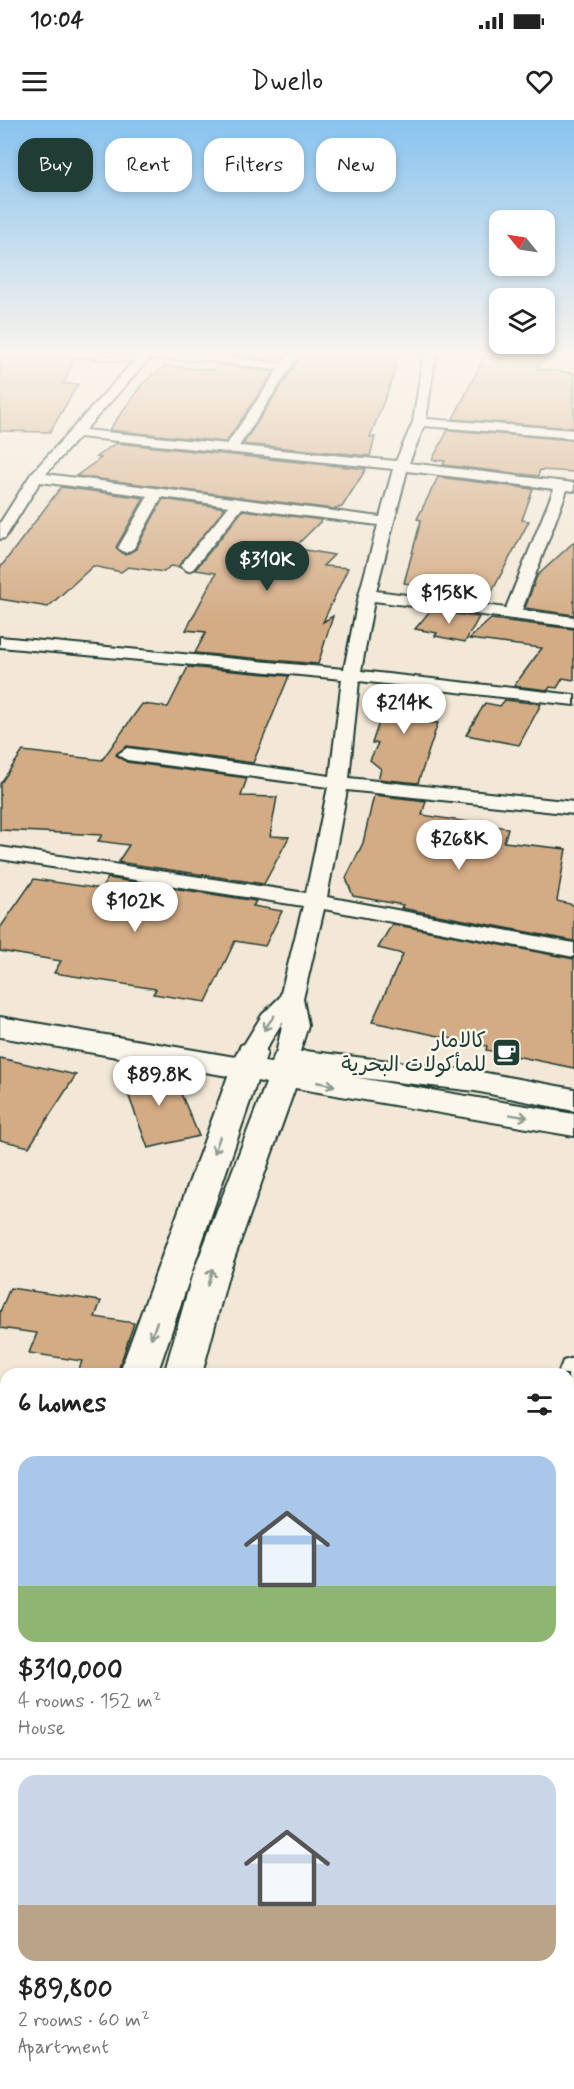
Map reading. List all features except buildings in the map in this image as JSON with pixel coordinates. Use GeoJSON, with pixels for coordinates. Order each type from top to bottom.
{"type":"FeatureCollection","features":[{"type":"Feature","properties":{"kind":"street"},"geometry":{"type":"LineString","coordinates":[[0,535],[36,477],[66,444]]}},
{"type":"Feature","properties":{"kind":"street"},"geometry":{"type":"LineString","coordinates":[[175,444],[401,466],[568,486],[512,615]]}},
{"type":"Feature","properties":{"kind":"street"},"geometry":{"type":"LineString","coordinates":[[230,450],[234,444]]}},
{"type":"Feature","properties":{"kind":"street"},"geometry":{"type":"LineString","coordinates":[[185,1368],[210,1276],[285,1068],[296,1025],[291,999],[315,901],[339,783],[351,675],[385,522],[401,466],[410,444]]}},
{"type":"Feature","properties":{"kind":"street"},"geometry":{"type":"LineString","coordinates":[[36,477],[385,522]]}},
{"type":"Feature","properties":{"kind":"street"},"geometry":{"type":"LineString","coordinates":[[126,548],[156,493]]}},
{"type":"Feature","properties":{"kind":"street"},"geometry":{"type":"LineString","coordinates":[[188,566],[238,504]]}},
{"type":"Feature","properties":{"kind":"street"},"geometry":{"type":"LineString","coordinates":[[367,595],[574,622]]}},
{"type":"Feature","properties":{"kind":"street"},"geometry":{"type":"LineString","coordinates":[[0,642],[351,675],[574,700]]}},
{"type":"Feature","properties":{"kind":"street"},"geometry":{"type":"LineString","coordinates":[[127,754],[339,783],[574,808]]}},
{"type":"Feature","properties":{"kind":"street"},"geometry":{"type":"LineString","coordinates":[[0,853],[315,901],[574,950]]}},
{"type":"Feature","properties":{"kind":"street"},"geometry":{"type":"LineString","coordinates":[[140,1368],[248,1060],[270,1020],[291,999]]}},
{"type":"Feature","properties":{"kind":"street"},"geometry":{"type":"LineString","coordinates":[[0,1008],[285,1068],[574,1125]]}},
{"type":"Feature","properties":{"kind":"street"},"geometry":{"type":"LineString","coordinates":[[0,1027],[248,1060]]}},
{"type":"Feature","properties":{"kind":"street"},"geometry":{"type":"LineString","coordinates":[[285,1068],[475,1081],[574,1100]]}},
{"type":"Feature","properties":{"kind":"place","name":"كالامار للمأكولات البحرية"},"geometry":{"type":"Point","coordinates":[507,1052]}}]}
